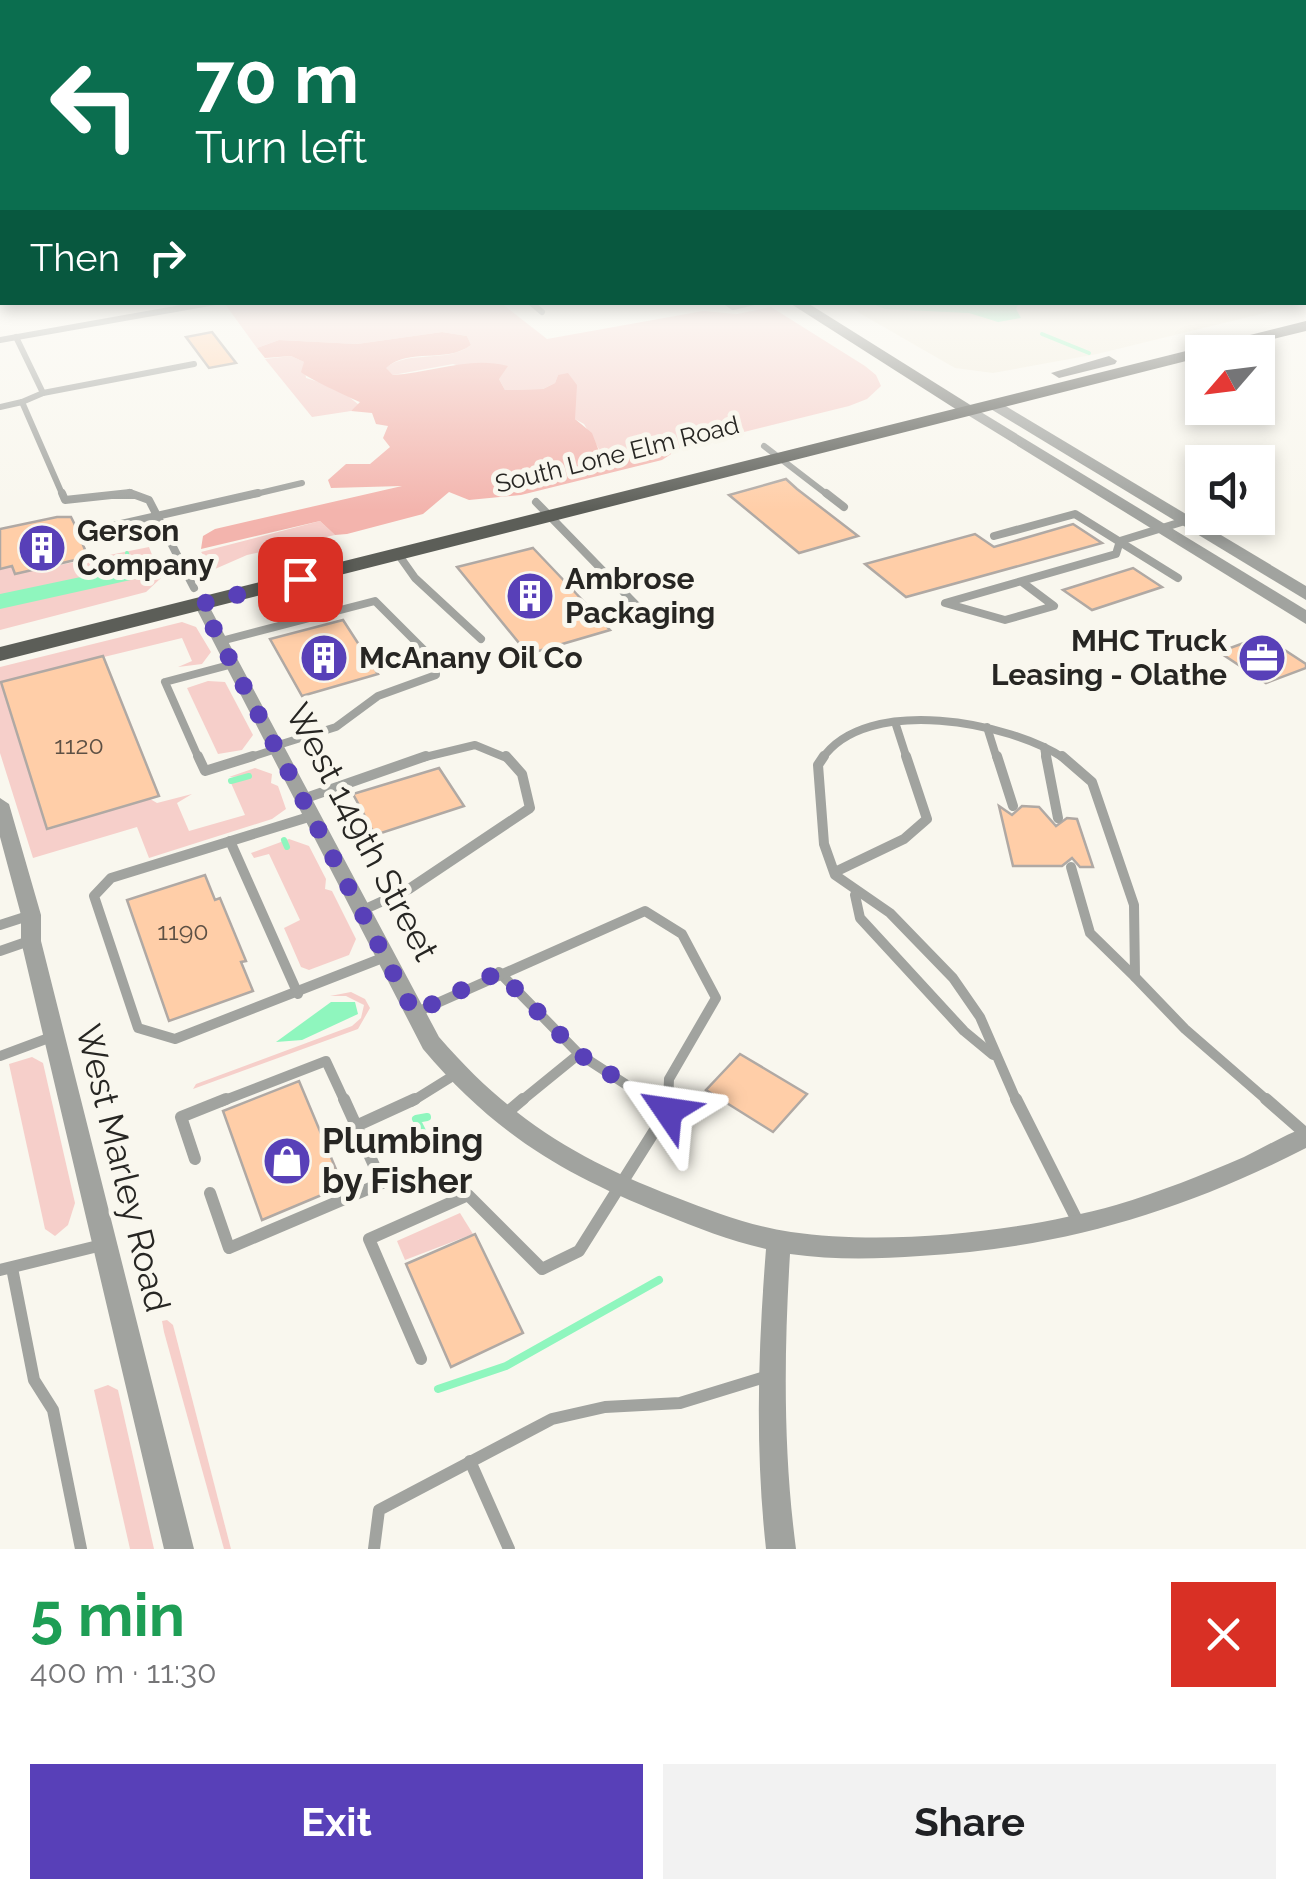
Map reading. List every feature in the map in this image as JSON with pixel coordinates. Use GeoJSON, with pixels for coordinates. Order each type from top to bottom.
{"type":"FeatureCollection","features":[{"type":"Feature","properties":{"kind":"main road"},"geometry":{"type":"LineString","coordinates":[[896,365],[952,400],[974,402]]}},
{"type":"Feature","properties":{"kind":"main road"},"geometry":{"type":"LineString","coordinates":[[918,365],[974,402]]}},
{"type":"Feature","properties":{"kind":"main road","name":"South Lone Elm Road"},"geometry":{"type":"LineString","coordinates":[[0,654],[198,596],[974,402],[1091,365]]}},
{"type":"Feature","properties":{"kind":"main road","name":"South Lone Elm Road"},"geometry":{"type":"LineString","coordinates":[[974,402],[994,405],[1151,365]]}},
{"type":"Feature","properties":{"kind":"main road","name":"South Lone Elm Road"},"geometry":{"type":"LineString","coordinates":[[772,453],[952,400]]}},
{"type":"Feature","properties":{"kind":"main road","name":"South Lone Elm Road"},"geometry":{"type":"LineString","coordinates":[[0,636],[398,554],[542,509]]}},
{"type":"Feature","properties":{"kind":"street"},"geometry":{"type":"LineString","coordinates":[[974,402],[1306,618]]}},
{"type":"Feature","properties":{"kind":"street"},"geometry":{"type":"LineString","coordinates":[[994,405],[1185,518]]}},
{"type":"Feature","properties":{"kind":"street"},"geometry":{"type":"LineString","coordinates":[[1212,535],[1306,594]]}},
{"type":"Feature","properties":{"kind":"street","name":"West 149th Street"},"geometry":{"type":"LineString","coordinates":[[198,596],[414,1013],[456,1074],[542,1149],[620,1187],[779,1241],[871,1247],[986,1244],[1080,1226],[1226,1179],[1306,1136]]}},
{"type":"Feature","properties":{"kind":"street","name":"West Marley Road"},"geometry":{"type":"LineString","coordinates":[[0,804],[30,915],[54,1036],[179,1549]]}},
{"type":"Feature","properties":{"kind":"street"},"geometry":{"type":"LineString","coordinates":[[779,1241],[768,1376],[770,1454],[781,1549]]}},
{"type":"Feature","properties":{"kind":"lane"},"geometry":{"type":"LineString","coordinates":[[30,365],[43,393]]}},
{"type":"Feature","properties":{"kind":"lane"},"geometry":{"type":"LineString","coordinates":[[0,407],[43,393],[187,365]]}},
{"type":"Feature","properties":{"kind":"lane"},"geometry":{"type":"LineString","coordinates":[[22,402],[65,500],[130,493],[149,500],[198,596]]}},
{"type":"Feature","properties":{"kind":"lane"},"geometry":{"type":"LineString","coordinates":[[772,453],[844,507]]}},
{"type":"Feature","properties":{"kind":"lane"},"geometry":{"type":"LineString","coordinates":[[108,527],[302,483]]}},
{"type":"Feature","properties":{"kind":"lane"},"geometry":{"type":"LineString","coordinates":[[542,509],[642,611]]}},
{"type":"Feature","properties":{"kind":"lane"},"geometry":{"type":"LineString","coordinates":[[994,536],[1075,514],[1178,578]]}},
{"type":"Feature","properties":{"kind":"lane"},"geometry":{"type":"LineString","coordinates":[[1120,541],[1185,521]]}},
{"type":"Feature","properties":{"kind":"lane"},"geometry":{"type":"LineString","coordinates":[[1022,582],[1054,606],[1005,620],[946,604],[1116,554],[1120,541]]}},
{"type":"Feature","properties":{"kind":"lane"},"geometry":{"type":"LineString","coordinates":[[398,554],[415,578],[481,639]]}},
{"type":"Feature","properties":{"kind":"lane"},"geometry":{"type":"LineString","coordinates":[[221,642],[375,600],[436,662],[436,675],[378,696],[336,727],[204,771],[164,682],[232,664]]}},
{"type":"Feature","properties":{"kind":"lane"},"geometry":{"type":"LineString","coordinates":[[1080,1226],[994,1055],[990,1031],[978,1008],[888,911],[855,896],[830,866],[820,782],[822,754],[848,734],[928,720],[1009,731],[1070,762],[1092,782],[1134,904],[1135,978]]}},
{"type":"Feature","properties":{"kind":"lane"},"geometry":{"type":"LineString","coordinates":[[835,872],[904,840],[927,819],[896,725]]}},
{"type":"Feature","properties":{"kind":"lane"},"geometry":{"type":"LineString","coordinates":[[987,728],[1013,806]]}},
{"type":"Feature","properties":{"kind":"lane"},"geometry":{"type":"LineString","coordinates":[[362,911],[409,889],[530,808],[524,776],[513,759],[471,745],[230,841],[111,878],[94,896],[138,1028],[175,1038],[298,994],[310,984],[384,957]]}},
{"type":"Feature","properties":{"kind":"lane"},"geometry":{"type":"LineString","coordinates":[[1044,748],[1058,818]]}},
{"type":"Feature","properties":{"kind":"lane"},"geometry":{"type":"LineString","coordinates":[[230,841],[298,994]]}},
{"type":"Feature","properties":{"kind":"lane"},"geometry":{"type":"LineString","coordinates":[[1072,867],[1090,933],[1185,1030],[1306,1136]]}},
{"type":"Feature","properties":{"kind":"lane"},"geometry":{"type":"LineString","coordinates":[[855,896],[860,918],[964,1031],[994,1055]]}},
{"type":"Feature","properties":{"kind":"lane"},"geometry":{"type":"LineString","coordinates":[[414,1013],[499,972],[645,911],[667,918],[692,943],[716,998],[669,1078],[668,1111],[579,1251],[542,1269],[468,1196],[369,1238],[421,1359]]}},
{"type":"Feature","properties":{"kind":"lane"},"geometry":{"type":"LineString","coordinates":[[0,925],[30,915]]}},
{"type":"Feature","properties":{"kind":"lane"},"geometry":{"type":"LineString","coordinates":[[0,951],[32,940]]}},
{"type":"Feature","properties":{"kind":"lane"},"geometry":{"type":"LineString","coordinates":[[499,972],[579,1054],[668,1111]]}},
{"type":"Feature","properties":{"kind":"lane"},"geometry":{"type":"LineString","coordinates":[[0,1056],[54,1036]]}},
{"type":"Feature","properties":{"kind":"lane"},"geometry":{"type":"LineString","coordinates":[[502,1117],[579,1054]]}},
{"type":"Feature","properties":{"kind":"lane"},"geometry":{"type":"LineString","coordinates":[[195,1158],[181,1116],[326,1061],[382,1183],[229,1248],[210,1193]]}},
{"type":"Feature","properties":{"kind":"lane"},"geometry":{"type":"LineString","coordinates":[[356,1126],[405,1106],[456,1074]]}},
{"type":"Feature","properties":{"kind":"lane"},"geometry":{"type":"LineString","coordinates":[[81,1549],[52,1410],[34,1380],[6,1269],[104,1244]]}},
{"type":"Feature","properties":{"kind":"lane"},"geometry":{"type":"LineString","coordinates":[[374,1549],[378,1510],[470,1460],[580,1410],[680,1403],[768,1376]]}},
{"type":"Feature","properties":{"kind":"lane"},"geometry":{"type":"LineString","coordinates":[[470,1460],[509,1549]]}},
{"type":"Feature","properties":{"kind":"shaded area"},"geometry":{"type":"Polygon","coordinates":[[[270,365],[304,365],[306,378],[338,388],[359,405],[351,411],[312,417],[270,365]]]}},
{"type":"Feature","properties":{"kind":"shaded area"},"geometry":{"type":"Polygon","coordinates":[[[303,365],[390,365],[386,368],[393,375],[458,365],[504,365],[508,366],[499,379],[505,390],[543,389],[555,383],[558,375],[568,373],[577,385],[575,419],[592,433],[602,459],[662,444],[680,448],[662,460],[521,495],[469,500],[449,492],[423,514],[347,534],[335,535],[320,521],[201,549],[203,536],[215,529],[402,486],[331,488],[328,480],[346,464],[370,464],[390,447],[383,438],[388,426],[376,424],[372,413],[351,411],[360,402],[301,372],[303,365]]]}},
{"type":"Feature","properties":{"kind":"shaded area"},"geometry":{"type":"Polygon","coordinates":[[[390,365],[446,365],[393,375],[385,368],[390,365]]]}},
{"type":"Feature","properties":{"kind":"shaded area"},"geometry":{"type":"Polygon","coordinates":[[[457,365],[864,365],[876,375],[881,386],[867,399],[849,406],[680,448],[650,446],[606,461],[584,424],[575,419],[558,375],[555,383],[543,389],[505,390],[499,379],[457,365]]]}},
{"type":"Feature","properties":{"kind":"shaded area"},"geometry":{"type":"Polygon","coordinates":[[[950,365],[1035,365],[993,373],[950,365]]]}},
{"type":"Feature","properties":{"kind":"shaded area"},"geometry":{"type":"Polygon","coordinates":[[[320,521],[335,535],[247,555],[215,569],[201,552],[320,521]]]}},
{"type":"Feature","properties":{"kind":"shaded area"},"geometry":{"type":"Polygon","coordinates":[[[149,547],[161,578],[146,592],[0,630],[0,569],[12,566],[15,574],[149,547]]]}},
{"type":"Feature","properties":{"kind":"shaded area"},"geometry":{"type":"Polygon","coordinates":[[[133,566],[147,569],[144,577],[0,609],[0,594],[133,566]]]}},
{"type":"Feature","properties":{"kind":"shaded area"},"geometry":{"type":"Polygon","coordinates":[[[182,622],[196,627],[211,652],[202,664],[178,667],[192,661],[182,638],[1,682],[11,717],[157,803],[192,794],[177,803],[189,831],[245,815],[231,783],[251,776],[229,777],[255,768],[272,774],[271,783],[278,786],[286,809],[272,819],[149,858],[137,827],[33,858],[0,753],[0,667],[182,622]]]}},
{"type":"Feature","properties":{"kind":"shaded area"},"geometry":{"type":"Polygon","coordinates":[[[208,681],[225,682],[253,735],[242,750],[218,754],[187,688],[208,681]]]}},
{"type":"Feature","properties":{"kind":"shaded area"},"geometry":{"type":"Polygon","coordinates":[[[289,839],[309,846],[326,879],[325,889],[332,891],[356,939],[349,955],[309,970],[301,967],[284,928],[300,920],[269,854],[254,858],[251,853],[289,839]]]}},
{"type":"Feature","properties":{"kind":"shaded area"},"geometry":{"type":"Polygon","coordinates":[[[351,992],[365,999],[370,1008],[358,1029],[193,1089],[196,1084],[352,1026],[361,1018],[364,1005],[346,996],[330,996],[351,992]]]}},
{"type":"Feature","properties":{"kind":"shaded area"},"geometry":{"type":"Polygon","coordinates":[[[331,1002],[355,1002],[358,1014],[302,1040],[276,1042],[331,1002]]]}},
{"type":"Feature","properties":{"kind":"shaded area"},"geometry":{"type":"Polygon","coordinates":[[[32,1057],[43,1063],[75,1203],[68,1225],[55,1236],[45,1229],[9,1064],[32,1057]]]}},
{"type":"Feature","properties":{"kind":"shaded area"},"geometry":{"type":"Polygon","coordinates":[[[460,1213],[473,1234],[405,1260],[397,1241],[460,1213]]]}},
{"type":"Feature","properties":{"kind":"shaded area"},"geometry":{"type":"Polygon","coordinates":[[[162,1321],[173,1325],[231,1549],[224,1549],[164,1332],[162,1321]]]}},
{"type":"Feature","properties":{"kind":"shaded area"},"geometry":{"type":"Polygon","coordinates":[[[108,1385],[118,1390],[154,1549],[130,1549],[94,1390],[108,1385]]]}},
{"type":"Feature","properties":{"kind":"building"},"geometry":{"type":"Polygon","coordinates":[[[786,479],[858,536],[799,553],[729,495],[786,479]]]}},
{"type":"Feature","properties":{"kind":"building","name":"Gerson Company"},"geometry":{"type":"Polygon","coordinates":[[[71,517],[76,527],[93,529],[81,540],[88,557],[15,574],[12,566],[0,569],[0,529],[71,517]]]}},
{"type":"Feature","properties":{"kind":"building"},"geometry":{"type":"Polygon","coordinates":[[[1073,524],[1102,543],[906,597],[865,564],[975,534],[994,547],[1073,524]]]}},
{"type":"Feature","properties":{"kind":"building","name":"Ambrose Packaging"},"geometry":{"type":"Polygon","coordinates":[[[533,548],[610,630],[528,654],[457,567],[533,548]]]}},
{"type":"Feature","properties":{"kind":"building"},"geometry":{"type":"Polygon","coordinates":[[[1133,568],[1162,587],[1092,610],[1063,590],[1133,568]]]}},
{"type":"Feature","properties":{"kind":"building","name":"McAnany Oil Co"},"geometry":{"type":"Polygon","coordinates":[[[343,620],[378,674],[302,696],[270,639],[343,620]]]}},
{"type":"Feature","properties":{"kind":"building","name":"MHC Truck Leasing - Olathe"},"geometry":{"type":"Polygon","coordinates":[[[1263,636],[1306,664],[1306,668],[1266,683],[1219,652],[1263,636]]]}},
{"type":"Feature","properties":{"kind":"building"},"geometry":{"type":"Polygon","coordinates":[[[103,656],[159,796],[47,829],[1,682],[103,656]]]}},
{"type":"Feature","properties":{"kind":"building"},"geometry":{"type":"Polygon","coordinates":[[[439,768],[464,806],[375,835],[353,794],[439,768]]]}},
{"type":"Feature","properties":{"kind":"building"},"geometry":{"type":"Polygon","coordinates":[[[999,806],[1012,815],[1022,806],[1039,807],[1056,826],[1067,818],[1077,819],[1093,867],[1080,867],[1072,858],[1062,866],[1013,866],[999,806]]]}},
{"type":"Feature","properties":{"kind":"building"},"geometry":{"type":"Polygon","coordinates":[[[205,875],[215,900],[220,898],[246,961],[241,962],[253,991],[169,1021],[127,900],[205,875]]]}},
{"type":"Feature","properties":{"kind":"building"},"geometry":{"type":"Polygon","coordinates":[[[740,1054],[807,1094],[773,1132],[706,1090],[740,1054]]]}},
{"type":"Feature","properties":{"kind":"building","name":"Plumbing by Fisher"},"geometry":{"type":"Polygon","coordinates":[[[299,1081],[343,1186],[262,1220],[223,1111],[299,1081]]]}},
{"type":"Feature","properties":{"kind":"building"},"geometry":{"type":"Polygon","coordinates":[[[475,1234],[523,1333],[451,1367],[406,1264],[475,1234]]]}},
{"type":"Feature","properties":{"kind":"waterway"},"geometry":{"type":"LineString","coordinates":[[127,553],[130,566]]}},
{"type":"Feature","properties":{"kind":"waterway"},"geometry":{"type":"LineString","coordinates":[[231,781],[249,776]]}},
{"type":"Feature","properties":{"kind":"waterway"},"geometry":{"type":"LineString","coordinates":[[284,840],[287,847]]}},
{"type":"Feature","properties":{"kind":"waterway"},"geometry":{"type":"LineString","coordinates":[[423,1133],[416,1119],[427,1117]]}},
{"type":"Feature","properties":{"kind":"waterway"},"geometry":{"type":"LineString","coordinates":[[438,1389],[506,1366],[659,1280]]}},
{"type":"Feature","properties":{"kind":"place","name":"Gerson Company"},"geometry":{"type":"Point","coordinates":[42,548]}},
{"type":"Feature","properties":{"kind":"place","name":"Ambrose Packaging"},"geometry":{"type":"Point","coordinates":[530,596]}},
{"type":"Feature","properties":{"kind":"place","name":"McAnany Oil Co"},"geometry":{"type":"Point","coordinates":[324,658]}},
{"type":"Feature","properties":{"kind":"place","name":"MHC Truck Leasing - Olathe"},"geometry":{"type":"Point","coordinates":[1262,658]}},
{"type":"Feature","properties":{"kind":"place","name":"Plumbing by Fisher"},"geometry":{"type":"Point","coordinates":[287,1161]}},
{"type":"Feature","properties":{"kind":"route"},"geometry":{"type":"LineString","coordinates":[[300,579],[201,604],[414,1013],[499,972],[579,1054],[668,1111]]}}]}
